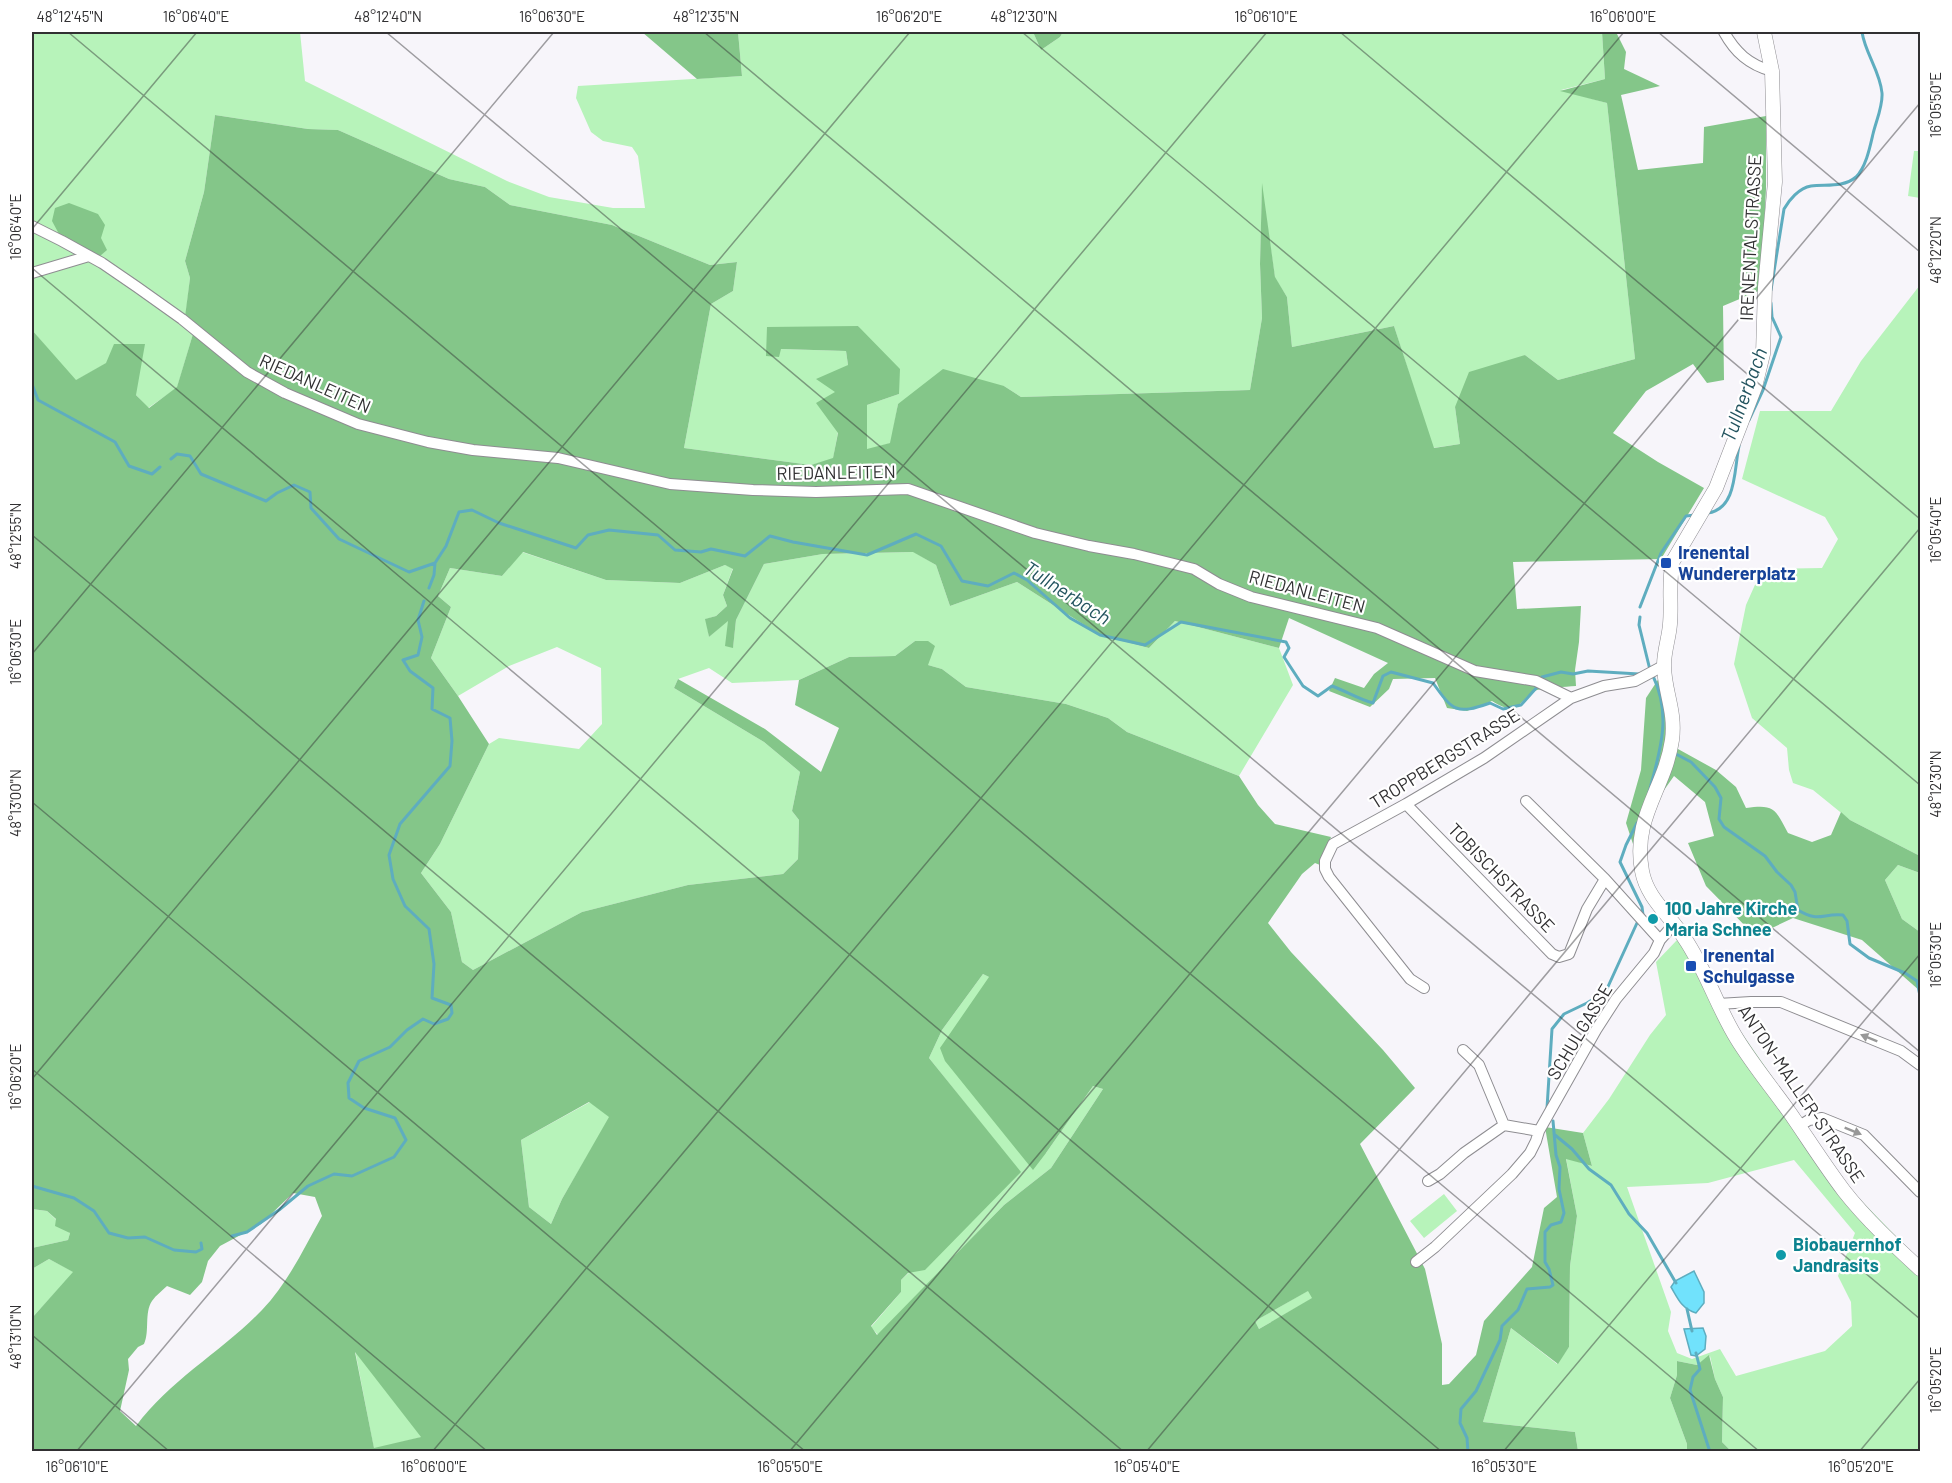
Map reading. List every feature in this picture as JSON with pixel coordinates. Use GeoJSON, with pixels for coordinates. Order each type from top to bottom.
{"type":"FeatureCollection","features":[{"type":"Feature","properties":{"kind":"street"},"geometry":{"type":"LineString","coordinates":[[1724,32],[1741,56],[1759,68],[1772,71]]}},
{"type":"Feature","properties":{"kind":"street","name":"IRENENTALSTRASSE"},"geometry":{"type":"LineString","coordinates":[[1660,669],[1670,627],[1672,564],[1716,488],[1755,387],[1763,354],[1766,264],[1775,182],[1772,71],[1764,32]]}},
{"type":"Feature","properties":{"kind":"street","name":"RIEDANLEITEN"},"geometry":{"type":"LineString","coordinates":[[32,226],[90,256],[137,287],[182,319],[247,372],[285,393],[358,424],[428,442],[473,450],[558,458],[670,484],[816,492],[908,489],[1035,533],[1134,554],[1194,570],[1219,584],[1251,597],[1377,628],[1475,671],[1540,683],[1571,698]]}},
{"type":"Feature","properties":{"kind":"street"},"geometry":{"type":"LineString","coordinates":[[32,273],[90,256]]}},
{"type":"Feature","properties":{"kind":"street"},"geometry":{"type":"LineString","coordinates":[[1571,698],[1604,686],[1642,678],[1660,669],[1674,723],[1670,751],[1643,822],[1639,846],[1642,873],[1652,897],[1674,924]]}},
{"type":"Feature","properties":{"kind":"street","name":"TROPPBERGSTRASSE"},"geometry":{"type":"LineString","coordinates":[[1424,988],[1410,979],[1329,877],[1325,869],[1325,861],[1333,844],[1484,758],[1571,698]]}},
{"type":"Feature","properties":{"kind":"street"},"geometry":{"type":"LineString","coordinates":[[1526,801],[1605,879],[1660,940]]}},
{"type":"Feature","properties":{"kind":"street","name":"TOBISCHSTRASSE"},"geometry":{"type":"LineString","coordinates":[[1406,804],[1552,954],[1559,957],[1569,954],[1587,909],[1605,879]]}},
{"type":"Feature","properties":{"kind":"street","name":"SCHULGASSE"},"geometry":{"type":"LineString","coordinates":[[1416,1262],[1436,1247],[1512,1174],[1530,1153],[1539,1131],[1596,1030],[1616,999],[1654,953],[1660,940],[1674,924]]}},
{"type":"Feature","properties":{"kind":"street","name":"ANTON-MALLER-STRASSE"},"geometry":{"type":"LineString","coordinates":[[1674,924],[1686,939],[1737,1039],[1845,1192],[1920,1269]]}},
{"type":"Feature","properties":{"kind":"street"},"geometry":{"type":"LineString","coordinates":[[1718,1004],[1780,1002],[1901,1051],[1920,1065]]}},
{"type":"Feature","properties":{"kind":"street"},"geometry":{"type":"LineString","coordinates":[[1463,1050],[1479,1065],[1504,1125]]}},
{"type":"Feature","properties":{"kind":"street"},"geometry":{"type":"LineString","coordinates":[[1799,1126],[1809,1120],[1822,1118],[1864,1135],[1920,1191]]}},
{"type":"Feature","properties":{"kind":"street"},"geometry":{"type":"LineString","coordinates":[[1428,1181],[1504,1125],[1539,1131]]}},
{"type":"Feature","properties":{"kind":"green space"},"geometry":{"type":"Polygon","coordinates":[[[32,32],[300,32],[305,81],[507,181],[549,197],[613,208],[645,208],[638,156],[632,147],[603,141],[591,132],[576,98],[578,86],[742,76],[738,32],[1033,32],[1041,50],[1060,37],[1063,32],[1602,32],[1605,79],[1561,90],[1607,103],[1635,359],[1558,380],[1525,355],[1455,407],[1460,444],[1433,448],[1394,326],[1292,347],[1287,297],[1275,278],[1262,189],[1260,264],[1262,318],[1250,390],[1021,397],[1004,386],[898,404],[891,443],[867,450],[867,405],[899,394],[858,326],[780,349],[846,351],[848,365],[835,393],[838,432],[833,459],[811,465],[684,448],[711,304],[733,291],[737,262],[710,265],[612,225],[510,205],[485,187],[449,179],[338,130],[308,129],[215,115],[204,192],[185,261],[190,278],[186,313],[196,324],[177,388],[148,408],[107,363],[75,381],[32,330],[32,32]]]}},
{"type":"Feature","properties":{"kind":"green space"},"geometry":{"type":"Polygon","coordinates":[[[642,32],[738,32],[742,76],[697,79],[642,32]]]}},
{"type":"Feature","properties":{"kind":"green space"},"geometry":{"type":"Polygon","coordinates":[[[1033,32],[1063,32],[1060,37],[1041,50],[1033,32]]]}},
{"type":"Feature","properties":{"kind":"green space"},"geometry":{"type":"Polygon","coordinates":[[[1602,32],[1616,32],[1626,52],[1624,69],[1660,86],[1621,95],[1638,170],[1703,163],[1704,127],[1766,116],[1766,189],[1761,290],[1723,306],[1724,380],[1707,383],[1693,364],[1646,391],[1613,433],[1704,488],[1661,559],[1513,562],[1517,609],[1581,606],[1575,670],[1576,686],[1537,690],[1514,707],[1509,708],[1492,701],[1467,711],[1447,708],[1435,678],[1393,679],[1389,689],[1370,707],[1329,691],[1335,678],[1364,688],[1374,674],[1388,663],[1289,618],[1279,648],[1175,621],[1149,648],[1100,635],[1017,582],[950,606],[936,565],[913,552],[823,554],[764,564],[736,620],[733,648],[725,646],[728,621],[709,637],[705,619],[716,616],[727,606],[723,595],[733,569],[725,565],[680,583],[606,580],[523,552],[502,576],[450,568],[438,596],[451,607],[431,658],[489,744],[440,844],[421,873],[451,912],[462,962],[473,970],[582,912],[688,885],[783,874],[798,859],[799,820],[792,811],[800,772],[764,742],[674,688],[678,679],[765,729],[821,772],[839,728],[795,705],[799,680],[849,657],[895,656],[915,641],[928,641],[935,646],[928,665],[942,669],[966,687],[1066,704],[1108,718],[1127,732],[1239,776],[1258,805],[1275,824],[1331,837],[1320,865],[1315,863],[1302,874],[1268,923],[1291,952],[1383,1050],[1415,1088],[1360,1144],[1425,1269],[1442,1344],[1442,1385],[1449,1384],[1476,1355],[1484,1321],[1532,1267],[1544,1208],[1557,1197],[1545,1127],[1583,1133],[1592,1166],[1566,1159],[1577,1216],[1570,1266],[1569,1347],[1558,1364],[1511,1328],[1483,1422],[1575,1432],[1578,1451],[32,1451],[32,1318],[73,1272],[49,1259],[32,1269],[32,1248],[68,1240],[70,1233],[55,1226],[56,1219],[47,1211],[32,1209],[32,330],[76,380],[106,363],[114,344],[145,344],[136,395],[149,408],[177,387],[196,324],[185,317],[190,278],[185,261],[204,192],[215,115],[308,129],[338,130],[449,179],[485,187],[510,205],[612,225],[710,265],[737,262],[733,291],[711,304],[684,448],[811,465],[833,458],[838,433],[816,403],[835,392],[816,379],[848,365],[846,351],[781,349],[779,357],[766,356],[767,327],[858,326],[900,369],[899,394],[867,405],[867,449],[890,443],[898,404],[943,369],[1004,386],[1021,397],[1250,390],[1262,318],[1260,264],[1262,183],[1275,277],[1287,297],[1292,347],[1394,326],[1434,448],[1460,444],[1455,407],[1469,372],[1525,355],[1558,380],[1635,359],[1607,103],[1560,91],[1605,79],[1602,32]],[[983,974],[942,1030],[929,1058],[1021,1172],[925,1270],[908,1273],[901,1280],[901,1292],[871,1326],[877,1335],[1004,1205],[1051,1168],[1103,1089],[1093,1086],[1033,1170],[945,1061],[940,1048],[989,977],[983,974]],[[589,1102],[521,1140],[529,1207],[551,1224],[562,1199],[609,1117],[589,1102]],[[293,1193],[261,1224],[220,1246],[208,1261],[202,1282],[190,1295],[167,1286],[152,1301],[148,1311],[144,1344],[138,1347],[128,1359],[129,1370],[120,1411],[136,1426],[181,1379],[247,1325],[271,1300],[295,1265],[322,1216],[315,1197],[293,1193]],[[1308,1291],[1255,1321],[1259,1329],[1312,1298],[1308,1291]],[[355,1352],[374,1448],[421,1437],[355,1352]]]}},
{"type":"Feature","properties":{"kind":"green space"},"geometry":{"type":"Polygon","coordinates":[[[1914,151],[1920,151],[1920,198],[1908,196],[1914,151]]]}},
{"type":"Feature","properties":{"kind":"green space"},"geometry":{"type":"Polygon","coordinates":[[[69,203],[98,214],[105,225],[101,238],[107,250],[100,256],[59,234],[52,221],[55,208],[69,203]]]}},
{"type":"Feature","properties":{"kind":"green space"},"geometry":{"type":"Polygon","coordinates":[[[1920,285],[1920,856],[1850,820],[1813,790],[1793,783],[1787,748],[1752,718],[1734,664],[1746,605],[1762,569],[1822,568],[1838,539],[1825,517],[1742,479],[1760,411],[1831,411],[1861,361],[1920,285]]]}},
{"type":"Feature","properties":{"kind":"green space"},"geometry":{"type":"Polygon","coordinates":[[[522,552],[606,580],[680,583],[725,565],[733,568],[723,595],[727,606],[716,616],[706,619],[709,637],[728,620],[733,647],[736,620],[764,564],[823,554],[914,552],[936,565],[950,606],[1017,582],[1100,635],[1149,648],[1175,621],[1279,648],[1293,685],[1239,776],[1127,732],[1108,718],[1066,704],[966,687],[942,669],[928,665],[915,641],[895,656],[849,657],[799,680],[732,683],[709,668],[678,679],[674,688],[764,742],[800,772],[792,811],[799,820],[798,859],[783,874],[688,885],[582,912],[473,970],[462,962],[451,912],[421,873],[440,844],[489,744],[499,738],[579,749],[602,724],[601,668],[557,647],[509,666],[458,696],[431,658],[451,607],[438,596],[450,568],[502,576],[522,552]]]}},
{"type":"Feature","properties":{"kind":"green space"},"geometry":{"type":"Polygon","coordinates":[[[1667,666],[1679,725],[1678,749],[1716,770],[1736,787],[1746,808],[1763,807],[1773,810],[1788,833],[1812,842],[1831,835],[1841,812],[1850,820],[1920,856],[1920,873],[1898,865],[1885,880],[1902,919],[1920,932],[1920,991],[1862,940],[1793,918],[1755,936],[1706,886],[1688,843],[1714,836],[1705,802],[1674,776],[1657,800],[1646,843],[1633,844],[1626,823],[1641,770],[1646,698],[1667,666]]]}},
{"type":"Feature","properties":{"kind":"green space"},"geometry":{"type":"Polygon","coordinates":[[[1898,865],[1920,873],[1920,932],[1902,919],[1885,880],[1898,865]]]}},
{"type":"Feature","properties":{"kind":"green space"},"geometry":{"type":"Polygon","coordinates":[[[1677,940],[1851,1190],[1920,1261],[1920,1451],[1731,1451],[1722,1442],[1723,1397],[1715,1379],[1710,1356],[1697,1365],[1677,1361],[1677,1375],[1670,1398],[1687,1444],[1687,1451],[1578,1451],[1575,1432],[1483,1422],[1511,1328],[1557,1364],[1569,1347],[1570,1266],[1577,1216],[1566,1158],[1592,1166],[1583,1133],[1666,1015],[1656,962],[1677,940]],[[1794,1160],[1708,1183],[1627,1187],[1671,1312],[1668,1331],[1677,1353],[1692,1359],[1720,1349],[1736,1376],[1825,1351],[1852,1326],[1851,1302],[1838,1276],[1855,1233],[1794,1160]]]}},
{"type":"Feature","properties":{"kind":"green space"},"geometry":{"type":"Polygon","coordinates":[[[983,974],[989,977],[1046,1153],[1093,1086],[1103,1089],[1051,1168],[1004,1205],[878,1335],[871,1327],[901,1292],[901,1280],[1020,1172],[929,1058],[942,1030],[983,974]]]}},
{"type":"Feature","properties":{"kind":"green space"},"geometry":{"type":"Polygon","coordinates":[[[590,1102],[610,1117],[562,1199],[551,1224],[529,1207],[521,1140],[590,1102]]]}},
{"type":"Feature","properties":{"kind":"green space"},"geometry":{"type":"Polygon","coordinates":[[[1444,1194],[1457,1211],[1424,1238],[1410,1221],[1444,1194]]]}},
{"type":"Feature","properties":{"kind":"green space"},"geometry":{"type":"Polygon","coordinates":[[[32,1209],[47,1211],[70,1233],[68,1240],[32,1248],[32,1209]]]}},
{"type":"Feature","properties":{"kind":"green space"},"geometry":{"type":"Polygon","coordinates":[[[49,1259],[74,1272],[32,1318],[32,1269],[49,1259]]]}},
{"type":"Feature","properties":{"kind":"green space"},"geometry":{"type":"Polygon","coordinates":[[[1309,1290],[1313,1298],[1259,1329],[1255,1321],[1309,1290]]]}},
{"type":"Feature","properties":{"kind":"green space"},"geometry":{"type":"Polygon","coordinates":[[[355,1350],[422,1437],[374,1449],[355,1350]]]}},
{"type":"Feature","properties":{"kind":"green space"},"geometry":{"type":"Polygon","coordinates":[[[1709,1355],[1715,1379],[1723,1397],[1722,1442],[1731,1451],[1687,1451],[1687,1444],[1670,1398],[1677,1375],[1677,1361],[1697,1365],[1709,1355]]]}},
{"type":"Feature","properties":{"kind":"water"},"geometry":{"type":"Polygon","coordinates":[[[1694,1271],[1704,1292],[1704,1303],[1696,1313],[1684,1306],[1671,1287],[1675,1281],[1694,1271]]]}},
{"type":"Feature","properties":{"kind":"water"},"geometry":{"type":"Polygon","coordinates":[[[1703,1328],[1706,1336],[1705,1349],[1696,1356],[1691,1355],[1684,1329],[1703,1328]]]}},
{"type":"Feature","properties":{"kind":"waterway","name":"Tullnerbach"},"geometry":{"type":"LineString","coordinates":[[1771,290],[1784,209],[1789,202],[1807,187],[1846,183],[1856,177],[1867,157],[1882,93],[1862,32]]}},
{"type":"Feature","properties":{"kind":"waterway","name":"Tullnerbach"},"geometry":{"type":"LineString","coordinates":[[1749,420],[1763,390],[1781,337],[1772,317],[1771,303]]}},
{"type":"Feature","properties":{"kind":"waterway","name":"Tullnerbach"},"geometry":{"type":"LineString","coordinates":[[32,384],[38,400],[115,442],[129,466],[152,474],[160,467]]}},
{"type":"Feature","properties":{"kind":"waterway","name":"Tullnerbach"},"geometry":{"type":"LineString","coordinates":[[1708,513],[1717,510],[1729,496],[1735,476],[1739,446]]}},
{"type":"Feature","properties":{"kind":"waterway","name":"Tullnerbach"},"geometry":{"type":"LineString","coordinates":[[171,459],[177,454],[190,456],[201,474],[266,501],[294,485],[310,492],[311,508],[339,539],[409,572],[435,563],[446,546],[459,512],[472,510],[499,523],[576,548],[588,535],[609,530],[658,535],[675,550],[701,552],[711,549],[745,556],[770,536],[867,555],[916,534],[941,546],[962,581],[988,586],[1014,573],[1027,580],[1070,618],[1100,635],[1145,645],[1181,622],[1286,642],[1289,648],[1284,657],[1303,686],[1318,696],[1332,686],[1373,703],[1383,676],[1391,672],[1433,683],[1446,700],[1456,708],[1470,709],[1490,703],[1503,709],[1521,705],[1538,686]]}},
{"type":"Feature","properties":{"kind":"waterway","name":"Tullnerbach"},"geometry":{"type":"LineString","coordinates":[[1640,607],[1661,553],[1686,516],[1695,515]]}},
{"type":"Feature","properties":{"kind":"waterway"},"geometry":{"type":"LineString","coordinates":[[429,588],[434,575],[435,563]]}},
{"type":"Feature","properties":{"kind":"waterway"},"geometry":{"type":"LineString","coordinates":[[232,1236],[247,1232],[308,1186],[334,1174],[352,1176],[394,1157],[406,1140],[395,1118],[364,1108],[349,1098],[348,1083],[359,1061],[390,1047],[407,1030],[423,1019],[434,1024],[448,1019],[452,1013],[451,1005],[432,998],[434,964],[429,929],[405,906],[393,879],[389,855],[400,824],[450,766],[452,741],[450,718],[432,709],[433,688],[410,671],[403,660],[418,655],[422,637],[418,620],[424,601]]}},
{"type":"Feature","properties":{"kind":"waterway","name":"Tullnerbach"},"geometry":{"type":"LineString","coordinates":[[1640,617],[1639,625],[1650,670]]}},
{"type":"Feature","properties":{"kind":"waterway","name":"Tullnerbach"},"geometry":{"type":"LineString","coordinates":[[1540,680],[1542,677],[1561,672],[1639,674]]}},
{"type":"Feature","properties":{"kind":"waterway"},"geometry":{"type":"LineString","coordinates":[[1649,792],[1660,748],[1663,719],[1659,691],[1653,676]]}},
{"type":"Feature","properties":{"kind":"waterway"},"geometry":{"type":"LineString","coordinates":[[1674,753],[1691,762],[1715,787],[1721,798],[1719,819],[1724,827],[1765,856],[1791,885],[1795,892],[1798,910],[1816,917],[1843,915],[1847,921],[1850,944],[1869,958],[1905,973],[1917,981],[1920,996]]}},
{"type":"Feature","properties":{"kind":"waterway"},"geometry":{"type":"LineString","coordinates":[[1637,823],[1620,862],[1642,907],[1643,915]]}},
{"type":"Feature","properties":{"kind":"waterway"},"geometry":{"type":"LineString","coordinates":[[1547,1108],[1552,1029],[1564,1014],[1606,991],[1637,923]]}},
{"type":"Feature","properties":{"kind":"waterway"},"geometry":{"type":"LineString","coordinates":[[1468,1452],[1467,1438],[1460,1423],[1461,1409],[1476,1391],[1500,1340],[1502,1326],[1518,1310],[1527,1289],[1553,1285],[1545,1262],[1545,1232],[1551,1225],[1561,1222],[1564,1213],[1559,1189],[1560,1167],[1556,1155],[1553,1121]]}},
{"type":"Feature","properties":{"kind":"waterway"},"geometry":{"type":"LineString","coordinates":[[1555,1135],[1572,1149],[1589,1169],[1611,1185],[1629,1214],[1647,1233],[1676,1283]]}},
{"type":"Feature","properties":{"kind":"waterway"},"geometry":{"type":"LineString","coordinates":[[32,1186],[74,1198],[94,1211],[109,1233],[128,1238],[145,1237],[174,1250],[196,1252],[202,1249],[201,1243]]}},
{"type":"Feature","properties":{"kind":"waterway"},"geometry":{"type":"LineString","coordinates":[[1687,1309],[1692,1331]]}},
{"type":"Feature","properties":{"kind":"waterway"},"geometry":{"type":"LineString","coordinates":[[1696,1353],[1700,1369],[1693,1377],[1690,1390],[1710,1452]]}},
{"type":"Feature","properties":{"kind":"place","name":"Irenental Wundererplatz"},"geometry":{"type":"Point","coordinates":[1666,563]}},
{"type":"Feature","properties":{"kind":"place","name":"100 Jahre Kirche Maria Schnee"},"geometry":{"type":"Point","coordinates":[1653,919]}},
{"type":"Feature","properties":{"kind":"place","name":"Irenental Schulgasse"},"geometry":{"type":"Point","coordinates":[1691,966]}},
{"type":"Feature","properties":{"kind":"place","name":"Biobauernhof Jandrasits"},"geometry":{"type":"Point","coordinates":[1781,1255]}}]}
